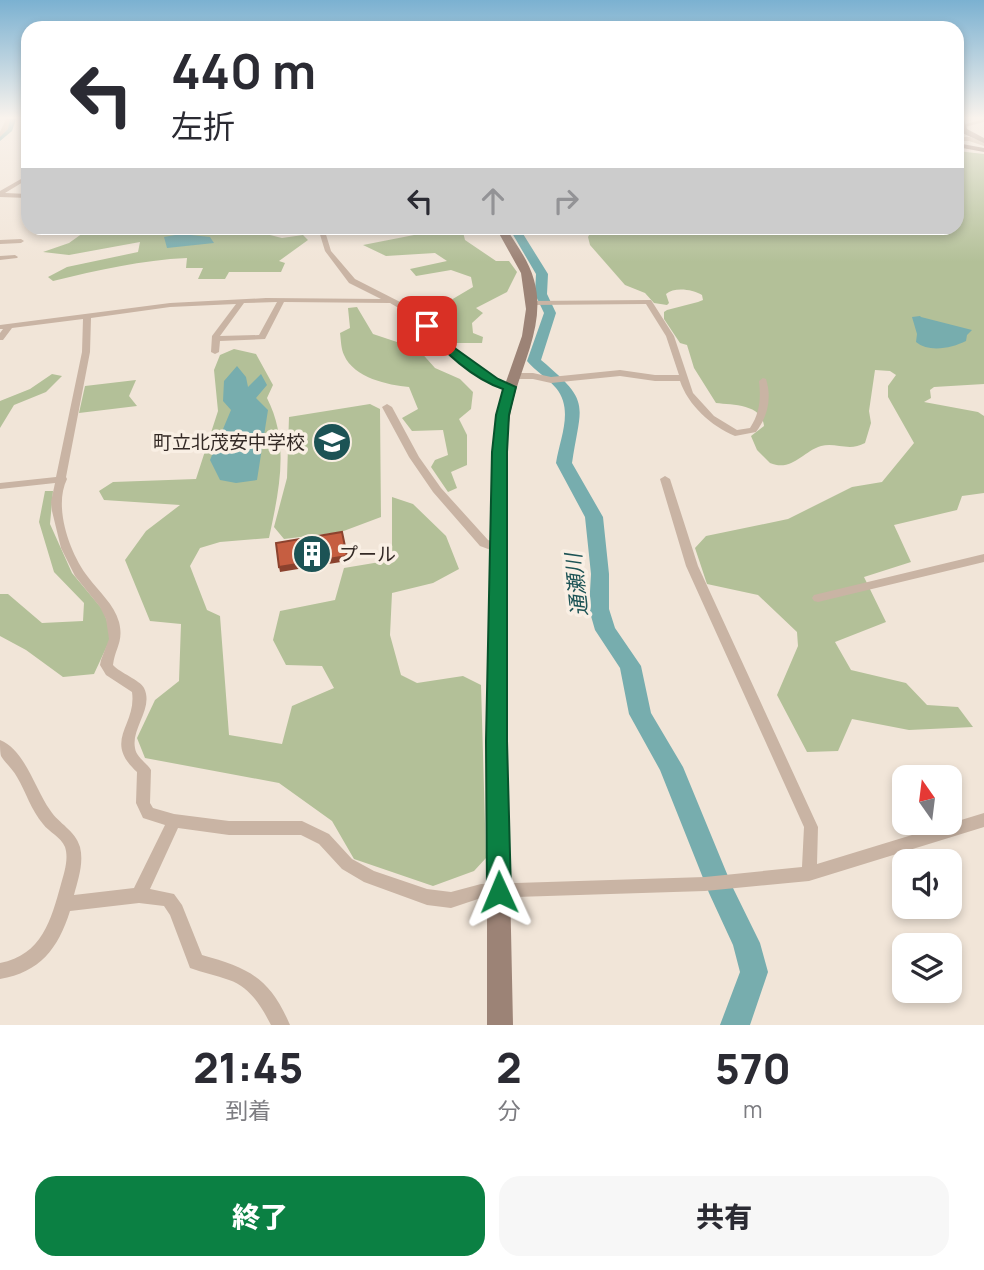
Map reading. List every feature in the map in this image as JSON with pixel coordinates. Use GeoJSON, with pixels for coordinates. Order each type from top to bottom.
{"type":"FeatureCollection","features":[{"type":"Feature","properties":{"kind":"street"},"geometry":{"type":"LineString","coordinates":[[0,194],[21,181]]}},
{"type":"Feature","properties":{"kind":"street"},"geometry":{"type":"LineString","coordinates":[[0,194],[21,196]]}},
{"type":"Feature","properties":{"kind":"street"},"geometry":{"type":"LineString","coordinates":[[323,235],[328,251],[352,281],[416,316],[451,352],[494,382],[533,376],[551,380],[620,373],[684,378]]}},
{"type":"Feature","properties":{"kind":"street"},"geometry":{"type":"LineString","coordinates":[[500,1025],[497,741],[500,438],[512,381],[529,334],[536,303],[522,263],[503,235]]}},
{"type":"Feature","properties":{"kind":"street"},"geometry":{"type":"LineString","coordinates":[[0,242],[21,241]]}},
{"type":"Feature","properties":{"kind":"street"},"geometry":{"type":"LineString","coordinates":[[0,258],[15,257]]}},
{"type":"Feature","properties":{"kind":"street"},"geometry":{"type":"LineString","coordinates":[[0,327],[170,305],[282,300],[389,301]]}},
{"type":"Feature","properties":{"kind":"street"},"geometry":{"type":"LineString","coordinates":[[215,340],[262,337],[282,300]]}},
{"type":"Feature","properties":{"kind":"street"},"geometry":{"type":"LineString","coordinates":[[215,352],[215,340],[242,301]]}},
{"type":"Feature","properties":{"kind":"street"},"geometry":{"type":"LineString","coordinates":[[536,303],[648,302],[670,336],[689,394],[724,428],[741,434],[754,430],[765,409],[763,381]]}},
{"type":"Feature","properties":{"kind":"street"},"geometry":{"type":"LineString","coordinates":[[87,315],[86,352],[56,502],[57,521],[80,574],[105,602],[114,625],[115,638],[107,659],[107,667],[111,675],[138,689],[141,698],[139,710],[128,730],[127,749],[135,764],[144,770],[143,803],[148,813],[174,821],[229,828],[302,828],[324,839],[347,864],[370,877],[427,897],[451,900],[481,891],[705,884],[808,874],[984,820]]}},
{"type":"Feature","properties":{"kind":"street"},"geometry":{"type":"LineString","coordinates":[[0,338],[10,325]]}},
{"type":"Feature","properties":{"kind":"street"},"geometry":{"type":"LineString","coordinates":[[387,407],[414,457],[437,490],[484,543],[499,549]]}},
{"type":"Feature","properties":{"kind":"street"},"geometry":{"type":"LineString","coordinates":[[0,486],[62,479]]}},
{"type":"Feature","properties":{"kind":"street"},"geometry":{"type":"LineString","coordinates":[[665,479],[692,566],[811,827],[808,874]]}},
{"type":"Feature","properties":{"kind":"street"},"geometry":{"type":"LineString","coordinates":[[818,598],[984,558]]}},
{"type":"Feature","properties":{"kind":"street"},"geometry":{"type":"LineString","coordinates":[[0,746],[17,761],[47,818],[66,835],[73,847],[75,866],[67,904],[41,952],[11,970],[0,971]]}},
{"type":"Feature","properties":{"kind":"street"},"geometry":{"type":"LineString","coordinates":[[139,895],[174,821]]}},
{"type":"Feature","properties":{"kind":"street"},"geometry":{"type":"LineString","coordinates":[[67,904],[139,895],[168,899],[176,910],[196,962],[242,974],[267,997],[281,1025]]}},
{"type":"Feature","properties":{"kind":"green space"},"geometry":{"type":"Polygon","coordinates":[[[964,167],[984,167],[984,384],[934,387],[930,390],[931,398],[924,402],[978,412],[984,416],[984,493],[962,496],[957,510],[894,525],[911,562],[864,577],[886,622],[835,642],[851,670],[906,683],[927,705],[958,707],[973,727],[909,730],[852,719],[838,751],[807,752],[777,695],[798,646],[797,632],[758,595],[707,584],[695,548],[706,536],[788,519],[852,487],[882,482],[914,443],[888,397],[888,386],[896,375],[890,371],[875,370],[869,411],[871,423],[865,443],[853,447],[821,446],[785,465],[770,463],[757,450],[751,436],[764,426],[758,413],[738,405],[716,403],[694,368],[687,345],[680,343],[664,319],[664,312],[667,310],[703,300],[702,295],[688,290],[674,290],[666,294],[669,303],[667,305],[654,303],[645,293],[625,285],[590,245],[588,237],[964,235],[964,167]]]}},
{"type":"Feature","properties":{"kind":"green space"},"geometry":{"type":"Polygon","coordinates":[[[80,235],[270,235],[282,238],[303,235],[308,240],[279,261],[285,263],[281,272],[229,272],[225,279],[198,279],[203,268],[186,268],[187,258],[137,263],[53,281],[48,277],[67,267],[138,252],[140,242],[69,255],[43,252],[69,243],[80,235]]]}},
{"type":"Feature","properties":{"kind":"green space"},"geometry":{"type":"Polygon","coordinates":[[[414,235],[464,235],[465,240],[496,261],[509,261],[517,272],[507,292],[476,308],[483,313],[472,323],[473,333],[483,337],[482,343],[453,343],[434,322],[442,310],[454,307],[451,300],[473,287],[471,277],[451,270],[416,276],[410,269],[447,261],[435,253],[386,256],[363,245],[414,235]]]}},
{"type":"Feature","properties":{"kind":"green space"},"geometry":{"type":"Polygon","coordinates":[[[357,307],[373,334],[418,349],[435,368],[460,379],[473,392],[471,409],[459,419],[467,435],[467,465],[451,472],[457,488],[448,492],[431,467],[435,460],[448,455],[443,430],[412,431],[402,418],[418,409],[409,387],[363,375],[344,355],[340,333],[350,328],[348,308],[357,307]]]}},
{"type":"Feature","properties":{"kind":"green space"},"geometry":{"type":"Polygon","coordinates":[[[234,349],[256,354],[273,385],[267,398],[278,432],[280,467],[269,538],[220,542],[200,548],[190,566],[207,610],[220,616],[229,735],[282,744],[292,706],[334,688],[322,666],[286,665],[273,640],[280,611],[335,600],[344,568],[392,560],[392,497],[413,504],[446,536],[459,569],[433,583],[392,593],[390,635],[401,675],[417,683],[463,676],[481,685],[486,858],[474,871],[433,886],[354,859],[332,821],[279,783],[145,758],[137,738],[155,700],[179,681],[181,624],[150,621],[125,560],[146,531],[180,505],[104,500],[99,491],[113,482],[196,479],[218,411],[214,370],[220,355],[234,349]]]}},
{"type":"Feature","properties":{"kind":"green space"},"geometry":{"type":"Polygon","coordinates":[[[52,374],[62,376],[46,392],[14,405],[0,428],[0,401],[30,389],[52,374]]]}},
{"type":"Feature","properties":{"kind":"green space"},"geometry":{"type":"Polygon","coordinates":[[[136,380],[129,396],[137,406],[79,413],[85,386],[136,380]]]}},
{"type":"Feature","properties":{"kind":"green space"},"geometry":{"type":"Polygon","coordinates":[[[370,404],[380,409],[381,517],[341,532],[284,539],[274,527],[287,478],[289,417],[370,404]]]}},
{"type":"Feature","properties":{"kind":"green space"},"geometry":{"type":"Polygon","coordinates":[[[45,491],[53,491],[50,524],[72,573],[103,610],[112,635],[94,674],[63,677],[26,650],[0,636],[0,594],[8,594],[42,623],[83,621],[84,603],[54,572],[39,522],[45,491]]]}},
{"type":"Feature","properties":{"kind":"water"},"geometry":{"type":"Polygon","coordinates":[[[164,237],[210,237],[214,243],[167,248],[164,237]]]}},
{"type":"Feature","properties":{"kind":"water"},"geometry":{"type":"Polygon","coordinates":[[[920,316],[972,330],[966,341],[960,344],[941,348],[927,347],[916,342],[917,334],[912,317],[920,316]]]}},
{"type":"Feature","properties":{"kind":"water"},"geometry":{"type":"Polygon","coordinates":[[[237,366],[246,377],[248,387],[261,374],[267,385],[256,398],[268,410],[257,480],[236,483],[220,480],[210,460],[231,410],[223,401],[224,381],[237,366]]]}},
{"type":"Feature","properties":{"kind":"building","name":"プール"},"geometry":{"type":"Polygon","coordinates":[[[342,532],[347,556],[279,567],[276,543],[342,532]]]}},
{"type":"Feature","properties":{"kind":"waterway","name":"通瀬川"},"geometry":{"type":"LineString","coordinates":[[518,235],[542,274],[541,294],[550,313],[534,361],[562,385],[573,404],[574,419],[564,463],[594,517],[600,574],[599,609],[605,630],[630,666],[640,714],[671,767],[722,893],[746,943],[754,972],[735,1025]]}},
{"type":"Feature","properties":{"kind":"place","name":"町立北茂安中学校"},"geometry":{"type":"Point","coordinates":[332,442]}},
{"type":"Feature","properties":{"kind":"place","name":"プール"},"geometry":{"type":"Point","coordinates":[312,554]}},
{"type":"Feature","properties":{"kind":"route"},"geometry":{"type":"LineString","coordinates":[[427,326],[451,352],[494,382],[510,387],[502,415],[499,452],[499,892]]}}]}
